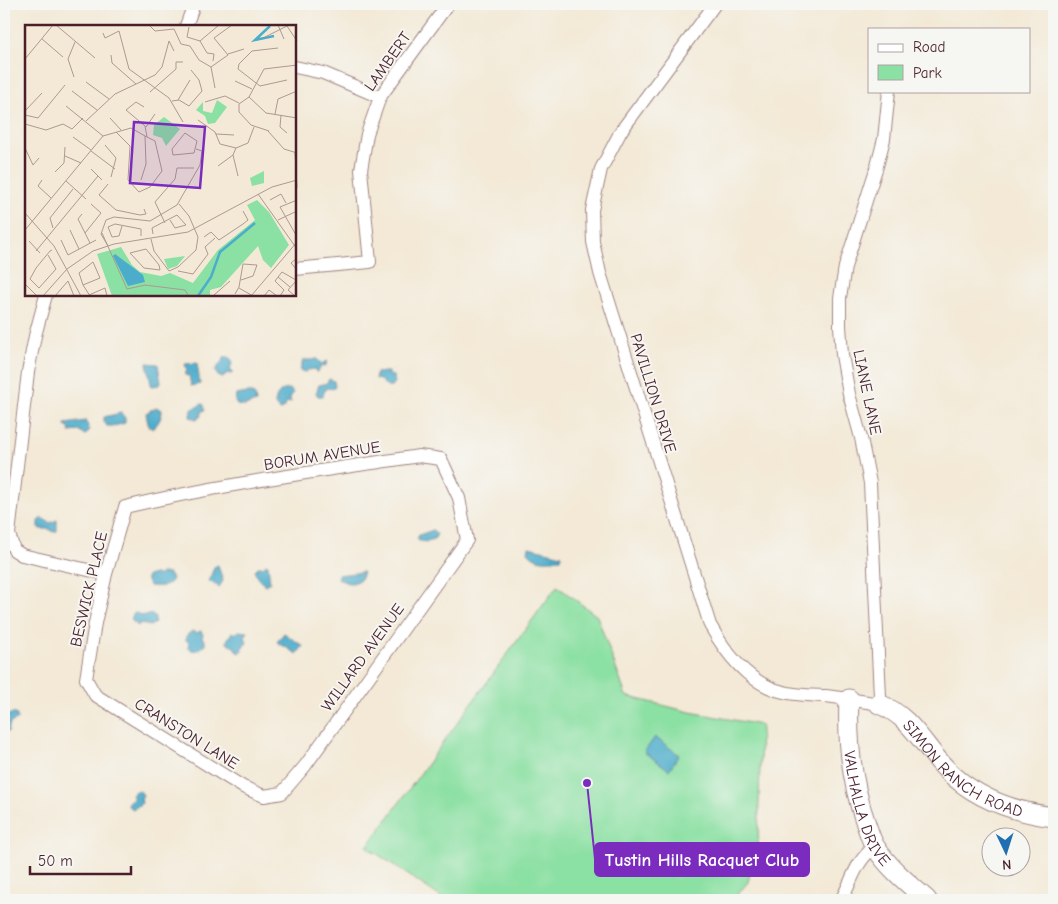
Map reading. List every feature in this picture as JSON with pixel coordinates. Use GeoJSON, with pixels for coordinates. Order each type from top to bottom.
{"type":"FeatureCollection","features":[{"type":"Feature","properties":{"kind":"street"},"geometry":{"type":"LineString","coordinates":[[186,25],[194,4]]}},
{"type":"Feature","properties":{"kind":"street","name":"LAMBERT"},"geometry":{"type":"LineString","coordinates":[[296,269],[370,262],[361,170],[367,134],[380,97],[448,4]]}},
{"type":"Feature","properties":{"kind":"street","name":"PAVILLION DRIVE"},"geometry":{"type":"LineString","coordinates":[[714,4],[621,131],[601,169],[592,210],[593,242],[600,274],[710,625],[719,641],[732,658],[752,676],[771,688],[798,694],[879,704]]}},
{"type":"Feature","properties":{"kind":"street"},"geometry":{"type":"LineString","coordinates":[[296,67],[323,73],[380,97]]}},
{"type":"Feature","properties":{"kind":"street","name":"LIANE LANE"},"geometry":{"type":"LineString","coordinates":[[879,704],[870,483],[842,355],[840,298],[845,267],[884,139],[888,92]]}},
{"type":"Feature","properties":{"kind":"street"},"geometry":{"type":"LineString","coordinates":[[46,296],[28,372],[9,534],[14,550],[22,555],[106,574]]}},
{"type":"Feature","properties":{"kind":"street","name":"BORUM AVENUE"},"geometry":{"type":"LineString","coordinates":[[125,507],[183,493],[419,456],[441,459],[459,498],[467,540]]}},
{"type":"Feature","properties":{"kind":"street","name":"BESWICK PLACE"},"geometry":{"type":"LineString","coordinates":[[86,679],[95,623],[106,574],[125,507]]}},
{"type":"Feature","properties":{"kind":"street","name":"WILLARD AVENUE"},"geometry":{"type":"LineString","coordinates":[[282,793],[304,766],[467,540]]}},
{"type":"Feature","properties":{"kind":"street","name":"CRANSTON LANE"},"geometry":{"type":"LineString","coordinates":[[86,679],[95,695],[243,787],[264,796],[282,793]]}},
{"type":"Feature","properties":{"kind":"street","name":"VALHALLA DRIVE"},"geometry":{"type":"LineString","coordinates":[[849,699],[849,749],[861,810],[874,846],[885,860],[927,900]]}},
{"type":"Feature","properties":{"kind":"street","name":"SIMON RANCH ROAD"},"geometry":{"type":"LineString","coordinates":[[879,704],[898,714],[913,727],[947,770],[967,786],[989,800],[1010,809],[1054,817]]}},
{"type":"Feature","properties":{"kind":"street"},"geometry":{"type":"LineString","coordinates":[[841,900],[856,866],[874,846]]}},
{"type":"Feature","properties":{"kind":"green space"},"geometry":{"type":"Polygon","coordinates":[[[557,586],[597,616],[626,696],[690,712],[761,725],[758,842],[748,882],[733,900],[445,900],[367,847],[557,586]]]}},
{"type":"Feature","properties":{"kind":"water"},"geometry":{"type":"Polygon","coordinates":[[[225,357],[233,361],[230,369],[233,373],[227,373],[223,378],[218,376],[215,371],[225,357]]]}},
{"type":"Feature","properties":{"kind":"water"},"geometry":{"type":"Polygon","coordinates":[[[315,359],[322,364],[326,361],[325,367],[322,366],[317,372],[315,369],[306,372],[300,371],[303,360],[315,359]]]}},
{"type":"Feature","properties":{"kind":"water"},"geometry":{"type":"Polygon","coordinates":[[[147,363],[158,364],[161,383],[159,385],[152,386],[147,363]]]}},
{"type":"Feature","properties":{"kind":"water"},"geometry":{"type":"Polygon","coordinates":[[[197,363],[200,384],[191,386],[189,375],[184,374],[187,371],[185,364],[197,363]]]}},
{"type":"Feature","properties":{"kind":"water"},"geometry":{"type":"Polygon","coordinates":[[[388,372],[388,375],[393,376],[395,382],[392,387],[387,387],[380,380],[375,379],[376,373],[388,372]]]}},
{"type":"Feature","properties":{"kind":"water"},"geometry":{"type":"Polygon","coordinates":[[[329,379],[334,381],[335,387],[325,389],[323,396],[318,396],[316,393],[319,385],[327,383],[329,379]]]}},
{"type":"Feature","properties":{"kind":"water"},"geometry":{"type":"Polygon","coordinates":[[[290,389],[293,393],[290,398],[291,402],[286,403],[282,410],[278,409],[275,405],[277,396],[283,390],[290,389]]]}},
{"type":"Feature","properties":{"kind":"water"},"geometry":{"type":"Polygon","coordinates":[[[252,393],[255,396],[256,402],[245,406],[237,405],[235,402],[236,395],[252,393]]]}},
{"type":"Feature","properties":{"kind":"water"},"geometry":{"type":"Polygon","coordinates":[[[202,404],[205,410],[201,412],[201,416],[197,419],[190,417],[191,410],[202,404]]]}},
{"type":"Feature","properties":{"kind":"water"},"geometry":{"type":"Polygon","coordinates":[[[156,407],[162,410],[162,413],[159,421],[152,429],[148,424],[146,413],[156,407]]]}},
{"type":"Feature","properties":{"kind":"water"},"geometry":{"type":"Polygon","coordinates":[[[121,413],[125,418],[125,423],[107,426],[104,422],[104,417],[121,413]]]}},
{"type":"Feature","properties":{"kind":"water"},"geometry":{"type":"Polygon","coordinates":[[[86,421],[89,429],[87,434],[84,435],[80,431],[69,432],[70,429],[65,426],[65,424],[86,421]]]}},
{"type":"Feature","properties":{"kind":"water"},"geometry":{"type":"Polygon","coordinates":[[[42,518],[50,523],[57,520],[57,531],[40,529],[38,521],[42,518]]]}},
{"type":"Feature","properties":{"kind":"water"},"geometry":{"type":"Polygon","coordinates":[[[433,530],[437,534],[435,538],[427,542],[417,539],[419,535],[433,530]]]}},
{"type":"Feature","properties":{"kind":"water"},"geometry":{"type":"Polygon","coordinates":[[[529,547],[562,555],[561,559],[543,560],[535,558],[528,552],[529,547]]]}},
{"type":"Feature","properties":{"kind":"water"},"geometry":{"type":"Polygon","coordinates":[[[266,564],[268,565],[270,582],[265,585],[254,571],[266,564]]]}},
{"type":"Feature","properties":{"kind":"water"},"geometry":{"type":"Polygon","coordinates":[[[218,565],[223,581],[219,587],[209,581],[214,567],[218,565]]]}},
{"type":"Feature","properties":{"kind":"water"},"geometry":{"type":"Polygon","coordinates":[[[363,572],[361,579],[352,583],[344,582],[338,578],[338,575],[363,572]]]}},
{"type":"Feature","properties":{"kind":"water"},"geometry":{"type":"Polygon","coordinates":[[[161,573],[169,574],[172,579],[170,582],[162,586],[149,586],[147,576],[159,575],[161,573]]]}},
{"type":"Feature","properties":{"kind":"water"},"geometry":{"type":"Polygon","coordinates":[[[136,613],[144,616],[152,614],[155,618],[155,623],[150,626],[140,623],[138,626],[131,620],[133,614],[136,613]]]}},
{"type":"Feature","properties":{"kind":"water"},"geometry":{"type":"Polygon","coordinates":[[[192,631],[196,633],[201,631],[203,634],[202,638],[205,640],[205,645],[199,649],[192,650],[188,647],[189,643],[186,640],[186,636],[192,631]]]}},
{"type":"Feature","properties":{"kind":"water"},"geometry":{"type":"Polygon","coordinates":[[[239,631],[248,632],[245,636],[247,643],[242,647],[240,653],[226,642],[232,632],[235,634],[239,631]]]}},
{"type":"Feature","properties":{"kind":"water"},"geometry":{"type":"Polygon","coordinates":[[[284,633],[303,646],[297,654],[277,642],[284,633]]]}},
{"type":"Feature","properties":{"kind":"water"},"geometry":{"type":"Polygon","coordinates":[[[12,713],[17,715],[17,720],[10,723],[8,732],[4,732],[4,717],[12,713]]]}},
{"type":"Feature","properties":{"kind":"water"},"geometry":{"type":"Polygon","coordinates":[[[655,737],[679,755],[669,770],[644,752],[655,737]]]}},
{"type":"Feature","properties":{"kind":"water"},"geometry":{"type":"Polygon","coordinates":[[[135,791],[140,791],[143,795],[142,803],[133,809],[128,806],[129,801],[134,798],[132,796],[135,791]]]}},
{"type":"Feature","properties":{"kind":"place","name":"Tustin Hills Racquet Club"},"geometry":{"type":"Point","coordinates":[587,783]}}]}
